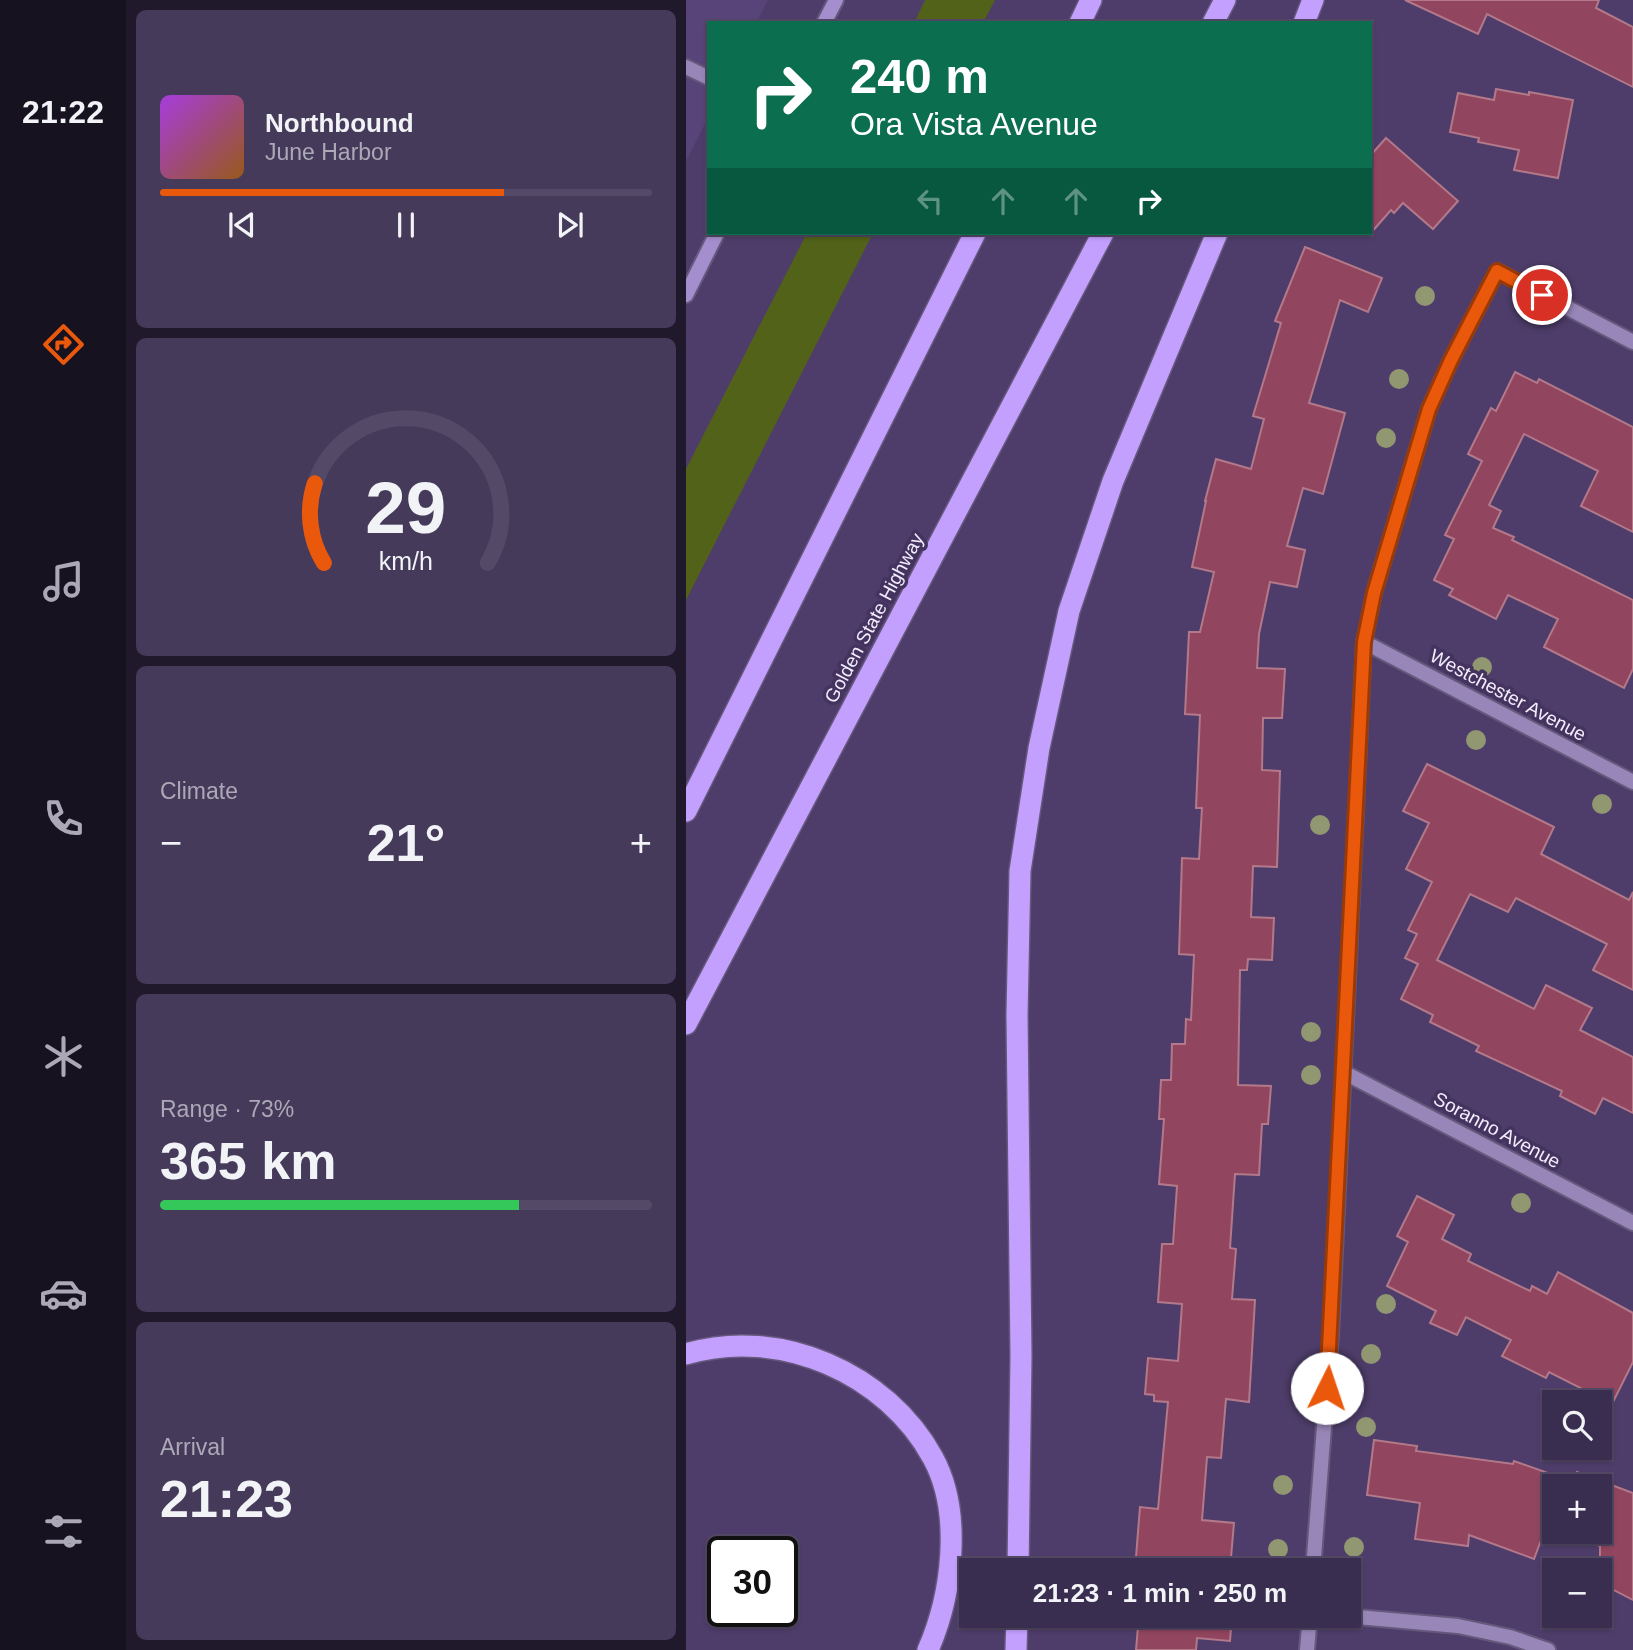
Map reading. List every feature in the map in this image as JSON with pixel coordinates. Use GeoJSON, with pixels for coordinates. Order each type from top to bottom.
{"type":"FeatureCollection","features":[{"type":"Feature","properties":{"kind":"highway"},"geometry":{"type":"LineString","coordinates":[[1081,21],[1091,0]]}},
{"type":"Feature","properties":{"kind":"highway"},"geometry":{"type":"LineString","coordinates":[[1214,21],[1225,0]]}},
{"type":"Feature","properties":{"kind":"highway"},"geometry":{"type":"LineString","coordinates":[[1305,21],[1313,0]]}},
{"type":"Feature","properties":{"kind":"highway"},"geometry":{"type":"LineString","coordinates":[[686,811],[974,235]]}},
{"type":"Feature","properties":{"kind":"highway","name":"Golden State Highway"},"geometry":{"type":"LineString","coordinates":[[686,1024],[1101,235]]}},
{"type":"Feature","properties":{"kind":"highway"},"geometry":{"type":"LineString","coordinates":[[1018,1558],[1021,1329],[1017,1015],[1020,871],[1039,748],[1069,611],[1113,481],[1216,235]]}},
{"type":"Feature","properties":{"kind":"highway"},"geometry":{"type":"LineString","coordinates":[[686,1353],[724,1346],[751,1345],[806,1355],[856,1379],[879,1395],[919,1436],[934,1460],[945,1492],[950,1524],[951,1557],[947,1592],[939,1626],[928,1650]]}},
{"type":"Feature","properties":{"kind":"highway"},"geometry":{"type":"LineString","coordinates":[[1016,1650],[1017,1628]]}},
{"type":"Feature","properties":{"kind":"street"},"geometry":{"type":"LineString","coordinates":[[825,21],[836,0]]}},
{"type":"Feature","properties":{"kind":"street"},"geometry":{"type":"LineString","coordinates":[[686,67],[707,77]]}},
{"type":"Feature","properties":{"kind":"street"},"geometry":{"type":"LineString","coordinates":[[686,295],[716,235]]}},
{"type":"Feature","properties":{"kind":"street"},"geometry":{"type":"LineString","coordinates":[[1314,1558],[1331,1336],[1364,642],[1374,593],[1429,409],[1497,271],[1633,342]]}},
{"type":"Feature","properties":{"kind":"street","name":"Westchester Avenue"},"geometry":{"type":"LineString","coordinates":[[1364,642],[1633,782]]}},
{"type":"Feature","properties":{"kind":"street","name":"Soranno Avenue"},"geometry":{"type":"LineString","coordinates":[[1343,1072],[1633,1223]]}},
{"type":"Feature","properties":{"kind":"street"},"geometry":{"type":"LineString","coordinates":[[1361,1617],[1458,1626],[1510,1637],[1548,1650]]}},
{"type":"Feature","properties":{"kind":"street"},"geometry":{"type":"LineString","coordinates":[[1307,1650],[1309,1628]]}},
{"type":"Feature","properties":{"kind":"shaded area"},"geometry":{"type":"Polygon","coordinates":[[[686,0],[768,0],[757,21],[707,21],[707,120],[686,161],[686,0]]]}},
{"type":"Feature","properties":{"kind":"green space"},"geometry":{"type":"Polygon","coordinates":[[[925,0],[995,0],[984,21],[915,21],[925,0]]]}},
{"type":"Feature","properties":{"kind":"green space"},"geometry":{"type":"Polygon","coordinates":[[[806,235],[872,235],[686,600],[686,469],[806,235]]]}},
{"type":"Feature","properties":{"kind":"building"},"geometry":{"type":"Polygon","coordinates":[[[1405,0],[1599,0],[1596,8],[1633,27],[1633,87],[1487,14],[1478,34],[1405,0]]]}},
{"type":"Feature","properties":{"kind":"building"},"geometry":{"type":"Polygon","coordinates":[[[1496,89],[1573,100],[1558,178],[1514,170],[1519,150],[1478,142],[1479,138],[1450,132],[1458,93],[1494,100],[1496,89]]]}},
{"type":"Feature","properties":{"kind":"building"},"geometry":{"type":"Polygon","coordinates":[[[1386,138],[1458,201],[1433,229],[1403,203],[1394,213],[1391,210],[1372,232],[1372,154],[1386,138]]]}},
{"type":"Feature","properties":{"kind":"building"},"geometry":{"type":"Polygon","coordinates":[[[1305,247],[1382,278],[1368,312],[1340,300],[1309,403],[1345,413],[1323,494],[1303,488],[1287,546],[1305,550],[1297,587],[1270,582],[1259,634],[1257,668],[1285,669],[1282,718],[1263,718],[1262,770],[1280,771],[1277,867],[1253,866],[1251,917],[1274,918],[1272,960],[1248,959],[1247,970],[1240,970],[1238,1085],[1271,1086],[1268,1124],[1262,1124],[1259,1175],[1235,1174],[1230,1248],[1236,1249],[1232,1299],[1255,1300],[1249,1402],[1226,1399],[1221,1458],[1207,1457],[1202,1520],[1234,1523],[1231,1558],[1136,1557],[1140,1507],[1158,1509],[1168,1402],[1154,1401],[1154,1395],[1145,1394],[1148,1358],[1178,1361],[1182,1304],[1158,1302],[1162,1244],[1173,1244],[1177,1186],[1159,1184],[1164,1119],[1159,1119],[1161,1080],[1171,1080],[1172,1044],[1185,1044],[1186,1019],[1191,1020],[1194,955],[1179,954],[1182,858],[1199,859],[1202,808],[1196,808],[1200,715],[1185,714],[1189,632],[1200,632],[1214,572],[1192,567],[1216,459],[1251,469],[1264,419],[1253,416],[1281,323],[1275,321],[1305,247]]]}},
{"type":"Feature","properties":{"kind":"building"},"geometry":{"type":"Polygon","coordinates":[[[1515,372],[1537,383],[1539,379],[1633,427],[1633,532],[1581,506],[1598,471],[1524,434],[1489,505],[1501,511],[1493,528],[1633,600],[1633,669],[1624,688],[1544,647],[1558,619],[1508,595],[1496,619],[1449,595],[1453,589],[1434,580],[1454,539],[1445,535],[1482,461],[1468,454],[1491,408],[1496,411],[1515,372]]]}},
{"type":"Feature","properties":{"kind":"building"},"geometry":{"type":"Polygon","coordinates":[[[1427,764],[1554,827],[1541,854],[1629,900],[1633,892],[1633,990],[1593,970],[1607,944],[1516,898],[1508,912],[1470,894],[1437,960],[1534,1009],[1546,985],[1592,1008],[1580,1030],[1633,1057],[1633,1113],[1603,1098],[1595,1114],[1560,1096],[1562,1091],[1476,1051],[1479,1046],[1430,1022],[1433,1015],[1401,999],[1418,964],[1405,958],[1417,934],[1408,930],[1432,882],[1406,869],[1429,823],[1403,811],[1427,764]]]}},
{"type":"Feature","properties":{"kind":"building"},"geometry":{"type":"Polygon","coordinates":[[[1417,1196],[1454,1215],[1442,1239],[1471,1254],[1468,1261],[1530,1291],[1532,1286],[1547,1294],[1558,1272],[1633,1313],[1633,1362],[1612,1404],[1612,1390],[1584,1390],[1549,1372],[1546,1378],[1502,1356],[1511,1340],[1466,1317],[1457,1335],[1430,1323],[1436,1311],[1387,1286],[1408,1242],[1397,1236],[1417,1196]]]}},
{"type":"Feature","properties":{"kind":"building"},"geometry":{"type":"Polygon","coordinates":[[[1374,1440],[1417,1446],[1416,1451],[1513,1464],[1514,1461],[1551,1474],[1542,1474],[1542,1538],[1534,1559],[1469,1535],[1468,1546],[1415,1539],[1420,1503],[1367,1495],[1374,1440]]]}},
{"type":"Feature","properties":{"kind":"building"},"geometry":{"type":"Polygon","coordinates":[[[1612,1485],[1633,1493],[1633,1600],[1612,1589],[1612,1558],[1600,1558],[1600,1546],[1594,1544],[1612,1544],[1612,1485]]]}},
{"type":"Feature","properties":{"kind":"building"},"geometry":{"type":"Polygon","coordinates":[[[1138,1628],[1231,1628],[1230,1641],[1197,1638],[1196,1650],[1136,1650],[1138,1628]]]}},
{"type":"Feature","properties":{"kind":"route"},"geometry":{"type":"LineString","coordinates":[[1327,1388],[1364,642],[1374,593],[1429,409],[1451,360],[1497,271],[1542,295]]}}]}
